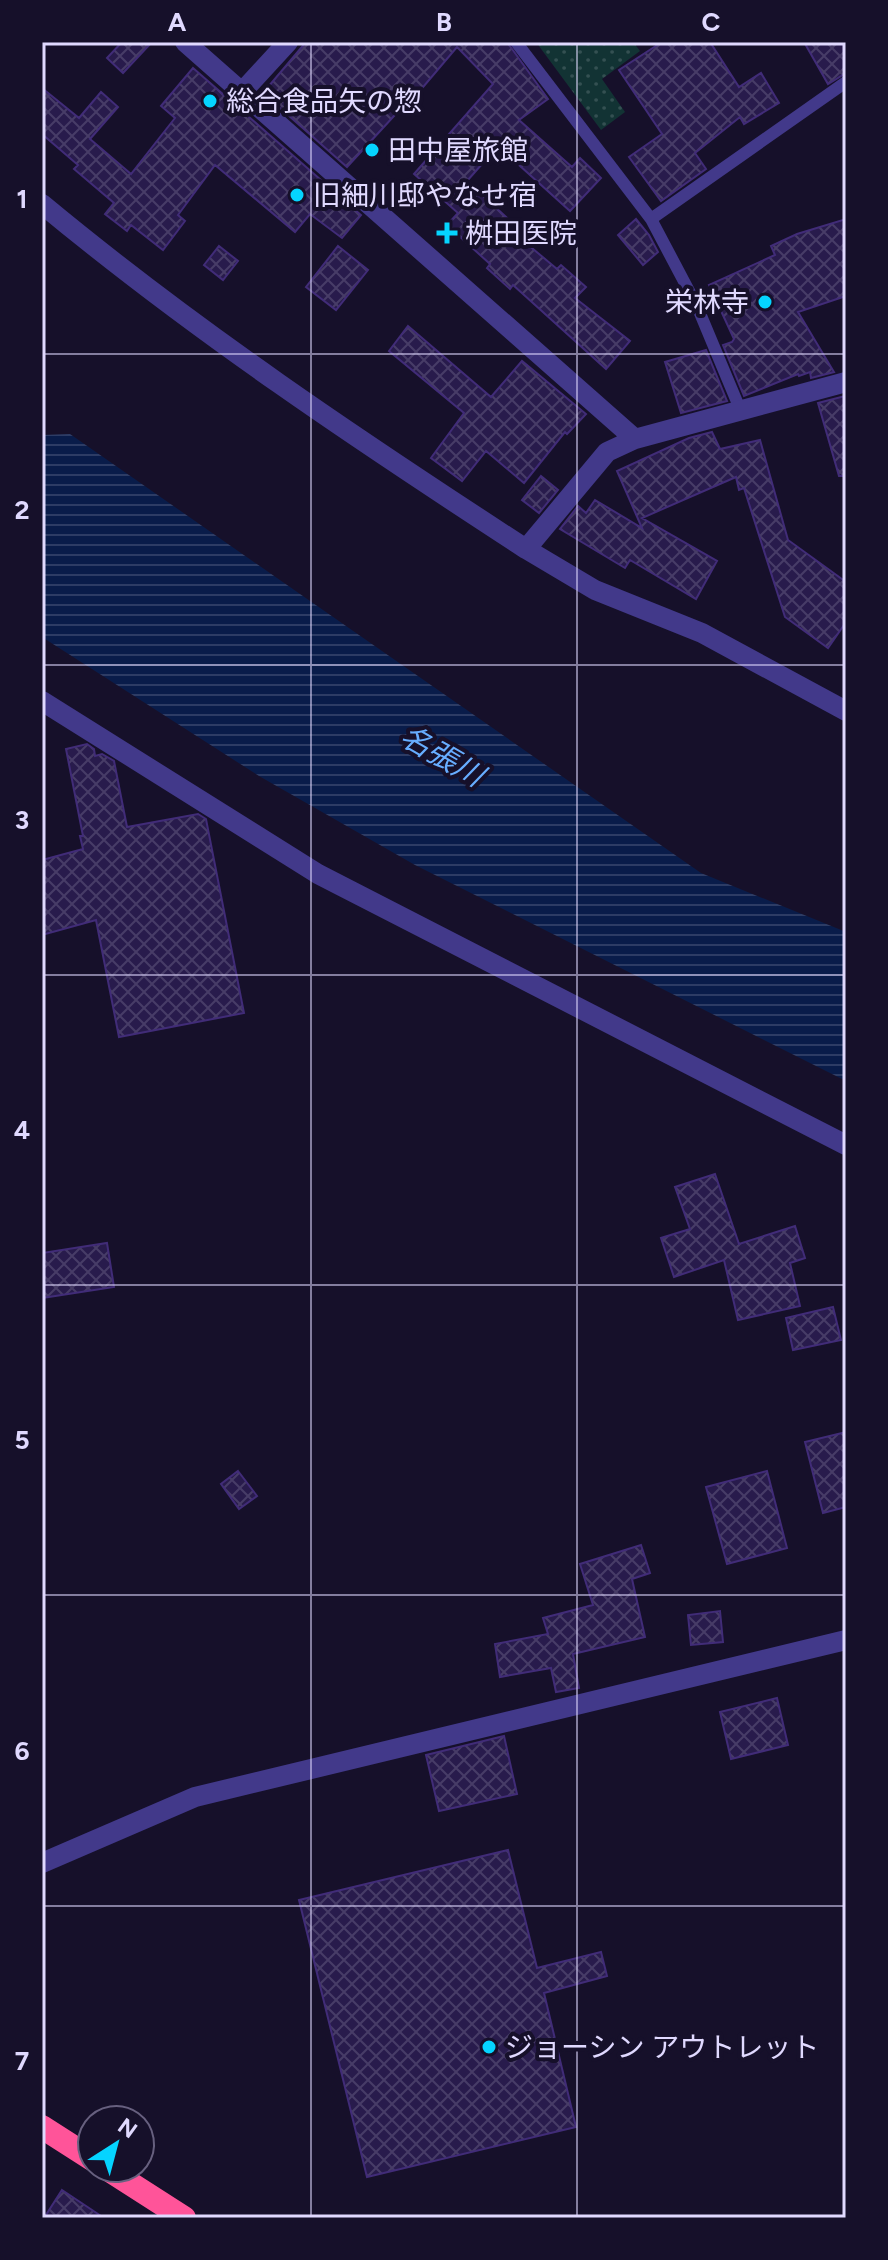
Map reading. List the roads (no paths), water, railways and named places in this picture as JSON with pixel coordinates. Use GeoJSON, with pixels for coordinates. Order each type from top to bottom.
{"type":"FeatureCollection","features":[{"type":"Feature","properties":{"kind":"highway"},"geometry":{"type":"LineString","coordinates":[[42,2127],[76,2149]]}},
{"type":"Feature","properties":{"kind":"highway"},"geometry":{"type":"LineString","coordinates":[[131,2184],[184,2218]]}},
{"type":"Feature","properties":{"kind":"street"},"geometry":{"type":"LineString","coordinates":[[185,42],[635,439]]}},
{"type":"Feature","properties":{"kind":"street"},"geometry":{"type":"LineString","coordinates":[[242,92],[288,42]]}},
{"type":"Feature","properties":{"kind":"street"},"geometry":{"type":"LineString","coordinates":[[42,204],[125,273],[327,419],[526,549],[595,590],[702,633],[846,711]]}},
{"type":"Feature","properties":{"kind":"street"},"geometry":{"type":"LineString","coordinates":[[526,549],[607,452],[635,439],[846,382]]}},
{"type":"Feature","properties":{"kind":"street"},"geometry":{"type":"LineString","coordinates":[[42,701],[318,874],[846,1145]]}},
{"type":"Feature","properties":{"kind":"street"},"geometry":{"type":"LineString","coordinates":[[42,1863],[195,1797],[846,1640]]}},
{"type":"Feature","properties":{"kind":"lane"},"geometry":{"type":"LineString","coordinates":[[516,42],[651,219],[697,306],[740,409]]}},
{"type":"Feature","properties":{"kind":"lane"},"geometry":{"type":"LineString","coordinates":[[651,219],[846,82]]}},
{"type":"Feature","properties":{"kind":"water","name":"名張川"},"geometry":{"type":"Polygon","coordinates":[[[70,434],[701,873],[846,932],[846,1081],[415,865],[259,776],[42,637],[42,435],[70,434]]]}},
{"type":"Feature","properties":{"kind":"place","name":"総合食品矢の惣"},"geometry":{"type":"Point","coordinates":[210,101]}},
{"type":"Feature","properties":{"kind":"place","name":"田中屋旅館"},"geometry":{"type":"Point","coordinates":[372,150]}},
{"type":"Feature","properties":{"kind":"place","name":"旧細川邸やなせ宿"},"geometry":{"type":"Point","coordinates":[297,195]}},
{"type":"Feature","properties":{"kind":"place","name":"桝田医院"},"geometry":{"type":"Point","coordinates":[447,233]}},
{"type":"Feature","properties":{"kind":"place","name":"栄林寺"},"geometry":{"type":"Point","coordinates":[765,302]}},
{"type":"Feature","properties":{"kind":"place","name":"ジョーシン アウトレット"},"geometry":{"type":"Point","coordinates":[489,2047]}}]}
